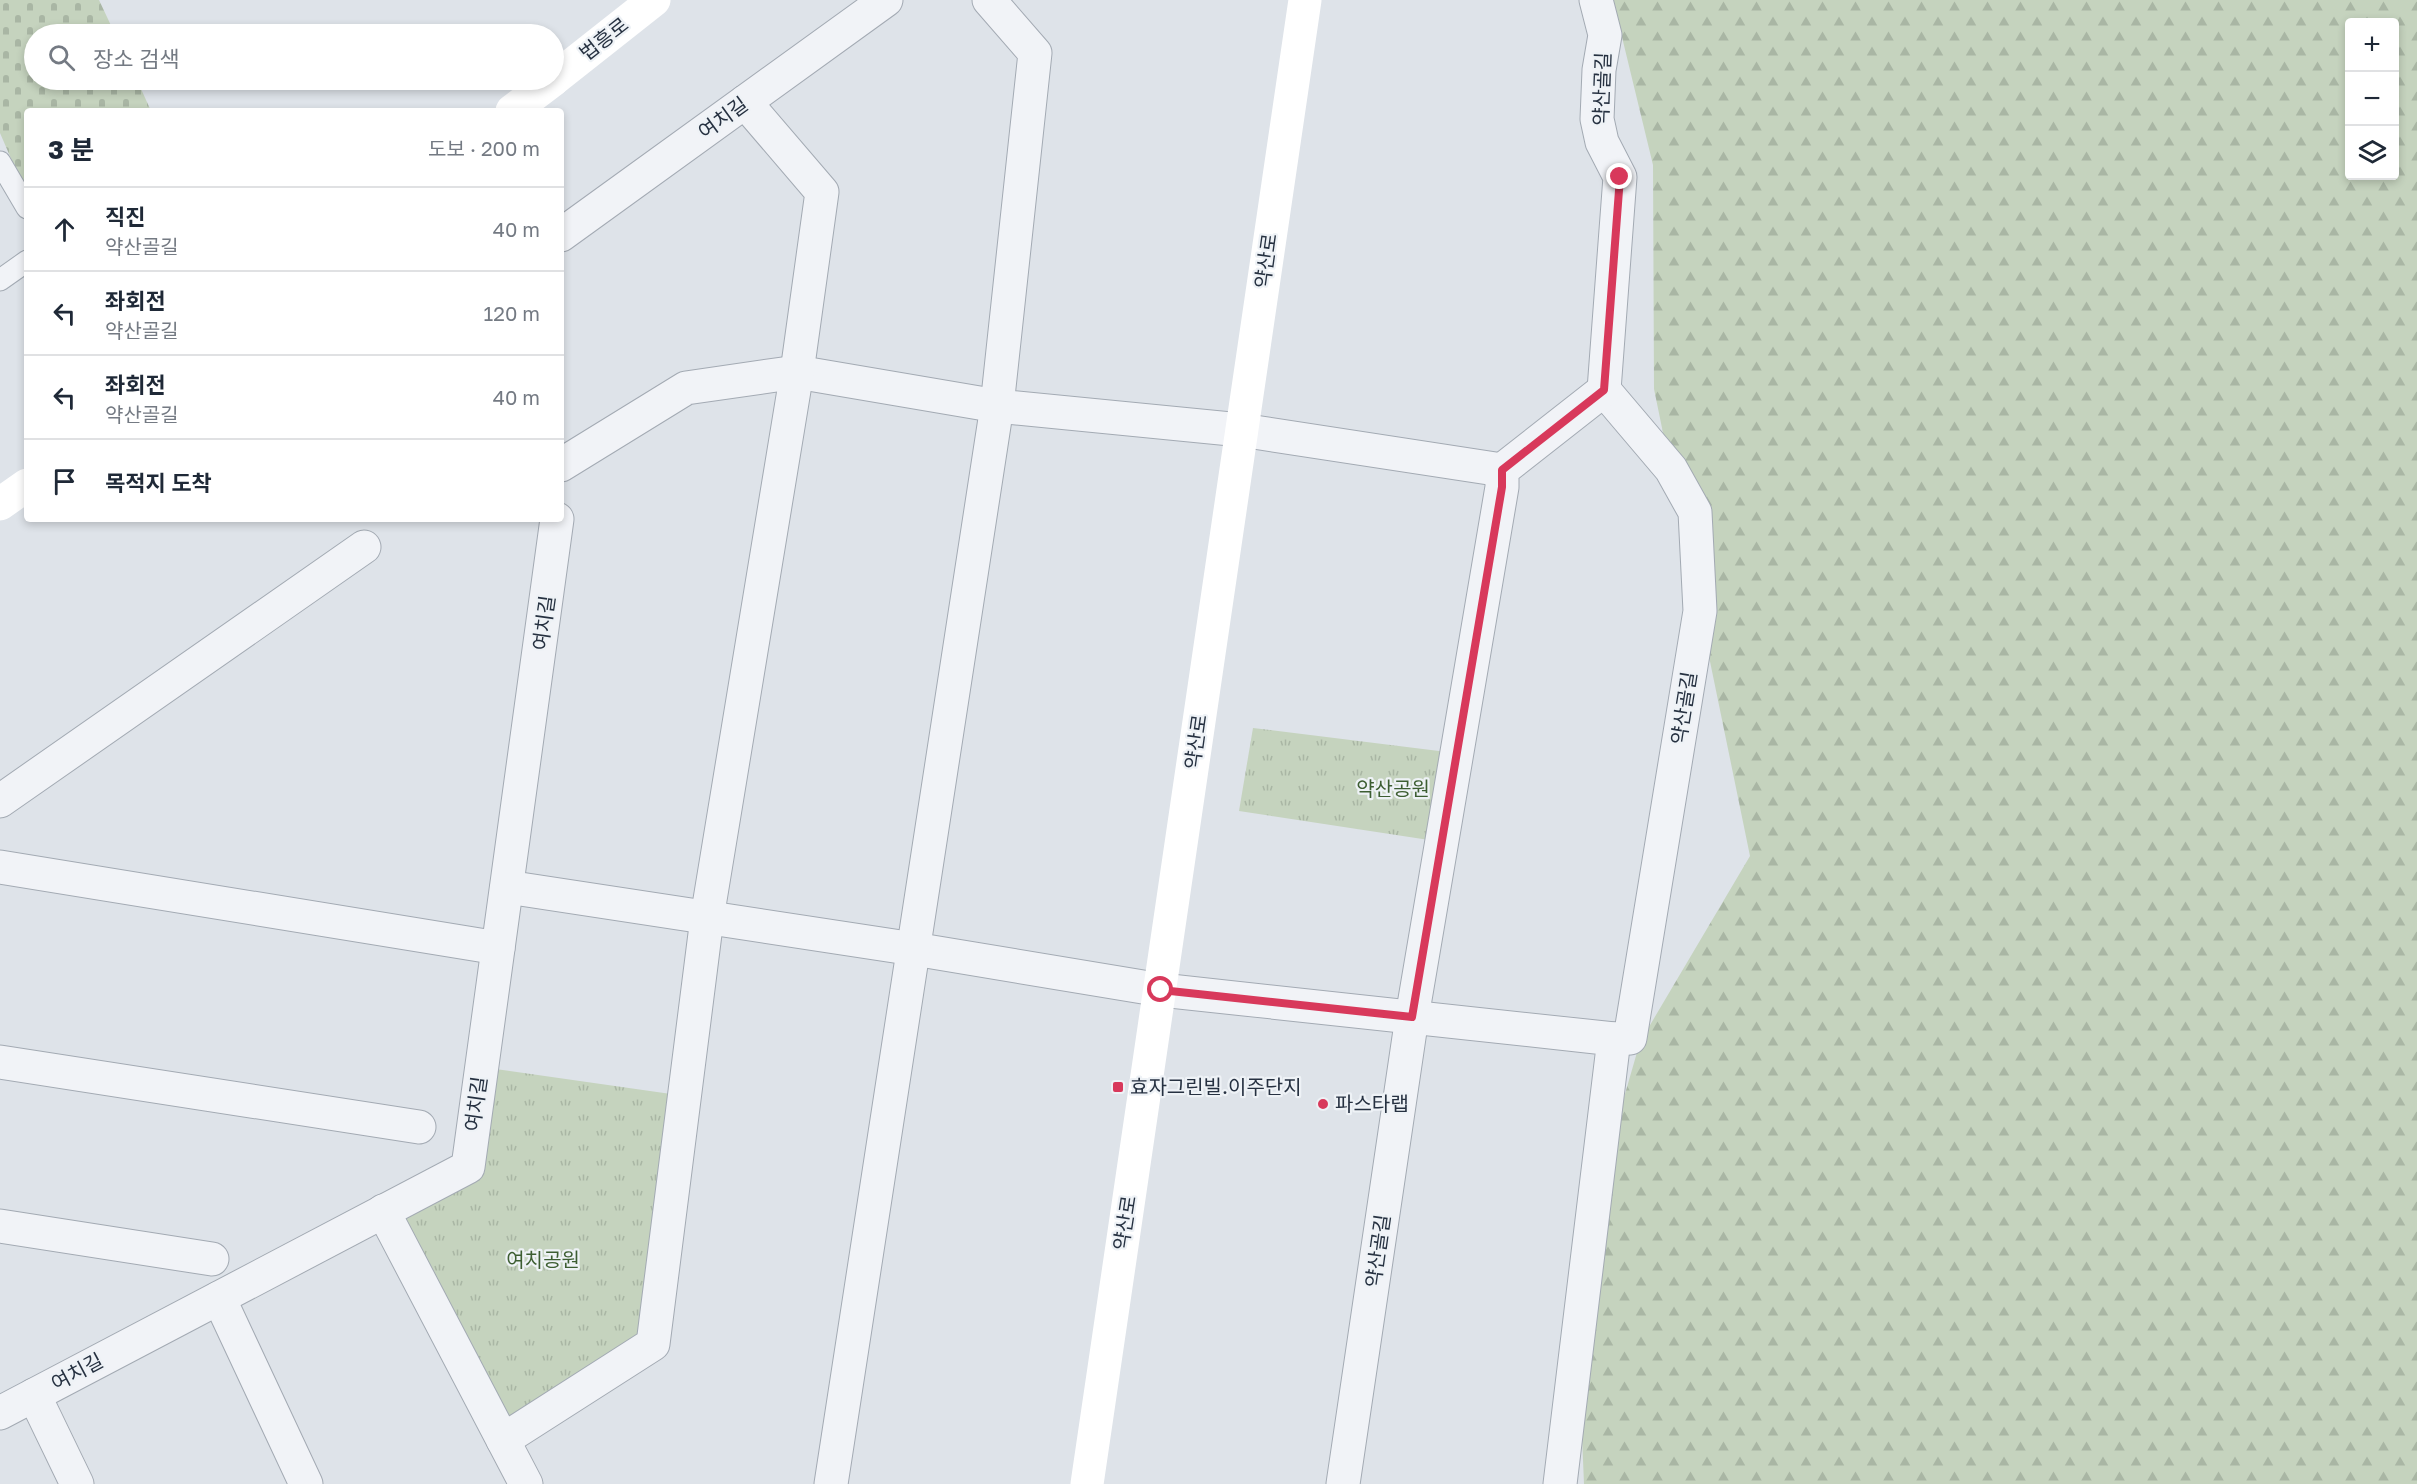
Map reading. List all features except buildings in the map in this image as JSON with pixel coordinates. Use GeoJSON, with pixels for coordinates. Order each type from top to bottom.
{"type":"FeatureCollection","features":[{"type":"Feature","properties":{"kind":"street","name":"법흥로"},"geometry":{"type":"LineString","coordinates":[[564,70],[654,0]]}},
{"type":"Feature","properties":{"kind":"street","name":"여치길"},"geometry":{"type":"LineString","coordinates":[[564,233],[886,0]]}},
{"type":"Feature","properties":{"kind":"street"},"geometry":{"type":"LineString","coordinates":[[831,1484],[997,406],[1035,53],[989,0]]}},
{"type":"Feature","properties":{"kind":"street","name":"약산로"},"geometry":{"type":"LineString","coordinates":[[1087,1484],[1305,0]]}},
{"type":"Feature","properties":{"kind":"street","name":"약산골길"},"geometry":{"type":"LineString","coordinates":[[1596,0],[1605,35],[1599,70],[1597,119],[1602,142],[1620,177],[1604,390],[1671,469],[1695,512],[1700,611],[1630,1038],[1614,1039]]}},
{"type":"Feature","properties":{"kind":"street","name":"법흥로"},"geometry":{"type":"LineString","coordinates":[[517,108],[539,90]]}},
{"type":"Feature","properties":{"kind":"street"},"geometry":{"type":"LineString","coordinates":[[503,1440],[653,1344],[706,918],[797,372],[822,192],[745,102]]}},
{"type":"Feature","properties":{"kind":"street"},"geometry":{"type":"LineString","coordinates":[[564,463],[686,388],[797,372],[997,406],[1241,430],[1502,470],[1604,390]]}},
{"type":"Feature","properties":{"kind":"street","name":"약산골길"},"geometry":{"type":"LineString","coordinates":[[1343,1484],[1412,1017],[1502,487],[1502,470]]}},
{"type":"Feature","properties":{"kind":"street"},"geometry":{"type":"LineString","coordinates":[[0,504],[24,487]]}},
{"type":"Feature","properties":{"kind":"street","name":"여치길"},"geometry":{"type":"LineString","coordinates":[[0,1413],[468,1167],[557,522]]}},
{"type":"Feature","properties":{"kind":"street"},"geometry":{"type":"LineString","coordinates":[[0,801],[364,547]]}},
{"type":"Feature","properties":{"kind":"street"},"geometry":{"type":"LineString","coordinates":[[0,867],[498,948]]}},
{"type":"Feature","properties":{"kind":"street"},"geometry":{"type":"LineString","coordinates":[[507,887],[914,949],[1161,990],[1614,1039],[1560,1484]]}},
{"type":"Feature","properties":{"kind":"street"},"geometry":{"type":"LineString","coordinates":[[0,1062],[418,1127]]}},
{"type":"Feature","properties":{"kind":"street"},"geometry":{"type":"LineString","coordinates":[[383,1211],[526,1484]]}},
{"type":"Feature","properties":{"kind":"street"},"geometry":{"type":"LineString","coordinates":[[0,1226],[212,1259]]}},
{"type":"Feature","properties":{"kind":"street"},"geometry":{"type":"LineString","coordinates":[[219,1298],[306,1484]]}},
{"type":"Feature","properties":{"kind":"street"},"geometry":{"type":"LineString","coordinates":[[34,1395],[77,1484]]}},
{"type":"Feature","properties":{"kind":"lane"},"geometry":{"type":"LineString","coordinates":[[0,162],[24,203]]}},
{"type":"Feature","properties":{"kind":"lane"},"geometry":{"type":"LineString","coordinates":[[0,280],[24,263]]}},
{"type":"Feature","properties":{"kind":"green space"},"geometry":{"type":"Polygon","coordinates":[[[0,0],[99,0],[110,24],[24,24],[24,90],[142,90],[150,108],[24,108],[24,183],[22,184],[0,133],[0,0]]]}},
{"type":"Feature","properties":{"kind":"green space"},"geometry":{"type":"Polygon","coordinates":[[[1613,0],[2417,0],[2417,1484],[1584,1484],[1575,1267],[1640,1042],[1750,856],[1654,389],[1653,165],[1613,0]]]}},
{"type":"Feature","properties":{"kind":"green space","name":"약산공원"},"geometry":{"type":"Polygon","coordinates":[[[1253,728],[1447,752],[1429,840],[1239,811],[1253,728]]]}},
{"type":"Feature","properties":{"kind":"green space","name":"여치공원"},"geometry":{"type":"Polygon","coordinates":[[[481,1067],[685,1096],[653,1344],[503,1440],[383,1211],[467,1167],[481,1067]]]}},
{"type":"Feature","properties":{"kind":"place","name":"효자그린빌.이주단지"},"geometry":{"type":"Point","coordinates":[1118,1087]}},
{"type":"Feature","properties":{"kind":"place","name":"파스타랩"},"geometry":{"type":"Point","coordinates":[1323,1104]}},
{"type":"Feature","properties":{"kind":"route"},"geometry":{"type":"LineString","coordinates":[[1161,990],[1412,1017],[1502,487],[1502,470],[1604,390],[1620,177]]}}]}
